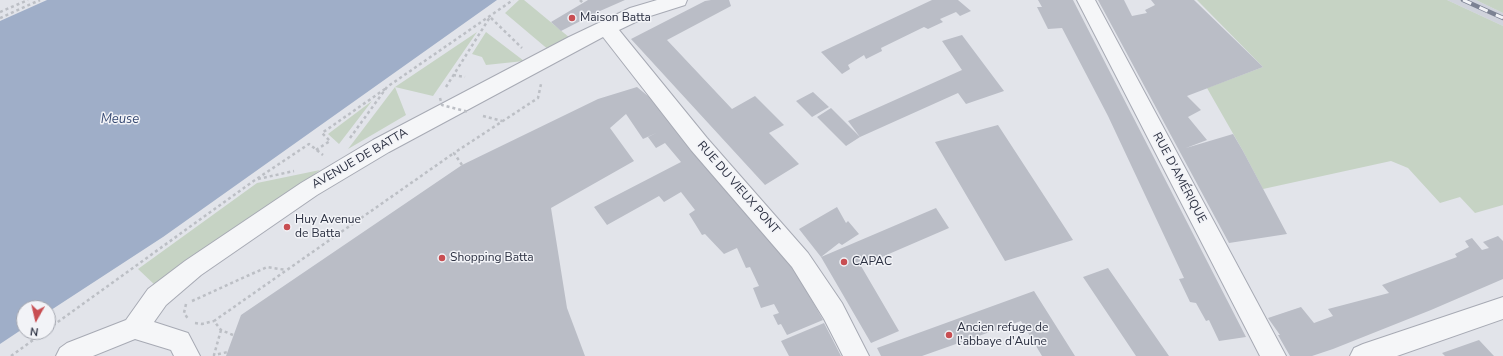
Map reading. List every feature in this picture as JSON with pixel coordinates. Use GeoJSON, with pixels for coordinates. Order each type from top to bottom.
{"type":"FeatureCollection","features":[{"type":"Feature","properties":{"kind":"street","name":"AVENUE DE BATTA"},"geometry":{"type":"LineString","coordinates":[[135,328],[157,297],[194,268],[309,189],[381,146],[540,70],[607,28],[638,14],[678,0]]}},
{"type":"Feature","properties":{"kind":"street","name":"RUE D'AMÉRIQUE"},"geometry":{"type":"LineString","coordinates":[[1086,0],[1273,356]]}},
{"type":"Feature","properties":{"kind":"street","name":"RUE DU VIEUX PONT"},"geometry":{"type":"LineString","coordinates":[[607,28],[699,144],[800,260],[832,311],[856,356]]}},
{"type":"Feature","properties":{"kind":"street"},"geometry":{"type":"LineString","coordinates":[[1363,356],[1503,308]]}},
{"type":"Feature","properties":{"kind":"street"},"geometry":{"type":"LineString","coordinates":[[69,356],[76,351],[135,328],[179,341],[187,356]]}},
{"type":"Feature","properties":{"kind":"path"},"geometry":{"type":"LineString","coordinates":[[0,12],[28,0]]}},
{"type":"Feature","properties":{"kind":"path"},"geometry":{"type":"LineString","coordinates":[[0,18],[40,0]]}},
{"type":"Feature","properties":{"kind":"path"},"geometry":{"type":"LineString","coordinates":[[316,150],[330,141],[322,133],[513,0]]}},
{"type":"Feature","properties":{"kind":"path"},"geometry":{"type":"LineString","coordinates":[[580,0],[583,3]]}},
{"type":"Feature","properties":{"kind":"path"},"geometry":{"type":"LineString","coordinates":[[233,335],[221,330],[214,321],[454,153],[538,98],[540,70],[490,17]]}},
{"type":"Feature","properties":{"kind":"path"},"geometry":{"type":"LineString","coordinates":[[453,75],[490,17]]}},
{"type":"Feature","properties":{"kind":"path"},"geometry":{"type":"LineString","coordinates":[[346,144],[387,87]]}},
{"type":"Feature","properties":{"kind":"path"},"geometry":{"type":"LineString","coordinates":[[440,98],[442,106],[469,112]]}},
{"type":"Feature","properties":{"kind":"path"},"geometry":{"type":"LineString","coordinates":[[56,323],[255,180],[309,144],[327,158]]}},
{"type":"Feature","properties":{"kind":"path"},"geometry":{"type":"LineString","coordinates":[[454,153],[462,165]]}},
{"type":"Feature","properties":{"kind":"path"},"geometry":{"type":"LineString","coordinates":[[195,300],[267,268],[286,270]]}},
{"type":"Feature","properties":{"kind":"path"},"geometry":{"type":"LineString","coordinates":[[221,330],[214,355],[228,352]]}},
{"type":"Feature","properties":{"kind":"path"},"geometry":{"type":"LineString","coordinates":[[11,356],[33,340]]}},
{"type":"Feature","properties":{"kind":"shaded area"},"geometry":{"type":"Polygon","coordinates":[[[1447,0],[1476,0],[1503,13],[1503,26],[1447,0]]]}},
{"type":"Feature","properties":{"kind":"green space"},"geometry":{"type":"Polygon","coordinates":[[[519,0],[524,0],[570,38],[550,51],[505,13],[519,0]]]}},
{"type":"Feature","properties":{"kind":"green space"},"geometry":{"type":"Polygon","coordinates":[[[1197,0],[1447,0],[1503,26],[1503,205],[1475,213],[1460,197],[1440,203],[1408,168],[1391,161],[1263,189],[1207,88],[1263,67],[1197,0]]]}},
{"type":"Feature","properties":{"kind":"green space"},"geometry":{"type":"Polygon","coordinates":[[[1476,0],[1503,0],[1503,13],[1476,0]]]}},
{"type":"Feature","properties":{"kind":"green space"},"geometry":{"type":"Polygon","coordinates":[[[477,32],[433,96],[395,87],[477,32]]]}},
{"type":"Feature","properties":{"kind":"green space"},"geometry":{"type":"Polygon","coordinates":[[[486,32],[524,61],[486,65],[482,57],[472,54],[486,32]]]}},
{"type":"Feature","properties":{"kind":"green space"},"geometry":{"type":"Polygon","coordinates":[[[395,87],[406,115],[348,149],[395,87]]]}},
{"type":"Feature","properties":{"kind":"green space"},"geometry":{"type":"Polygon","coordinates":[[[372,101],[339,144],[328,134],[372,101]]]}},
{"type":"Feature","properties":{"kind":"green space"},"geometry":{"type":"Polygon","coordinates":[[[320,170],[157,287],[138,269],[257,183],[320,170]]]}},
{"type":"Feature","properties":{"kind":"water","name":"Meuse"},"geometry":{"type":"Polygon","coordinates":[[[47,0],[497,0],[163,237],[56,307],[56,300],[16,300],[16,333],[0,344],[0,21],[47,0]]]}},
{"type":"Feature","properties":{"kind":"building","name":"Maison Batta"},"geometry":{"type":"Polygon","coordinates":[[[588,0],[625,0],[561,31],[551,22],[588,0]]]}},
{"type":"Feature","properties":{"kind":"building"},"geometry":{"type":"Polygon","coordinates":[[[729,0],[731,6],[667,40],[732,109],[755,96],[784,125],[769,133],[799,164],[765,185],[631,39],[705,1],[729,0]]]}},
{"type":"Feature","properties":{"kind":"building"},"geometry":{"type":"Polygon","coordinates":[[[932,0],[958,0],[971,11],[960,16],[956,12],[940,19],[943,22],[928,29],[924,27],[881,48],[882,51],[866,59],[864,55],[848,65],[850,69],[842,74],[821,52],[932,0]]]}},
{"type":"Feature","properties":{"kind":"building"},"geometry":{"type":"Polygon","coordinates":[[[1038,0],[1073,0],[1246,337],[1219,341],[1209,320],[1206,321],[1196,303],[1190,302],[1179,279],[1184,278],[1108,116],[1062,28],[1048,29],[1037,7],[1042,7],[1038,0]]]}},
{"type":"Feature","properties":{"kind":"building"},"geometry":{"type":"Polygon","coordinates":[[[1098,0],[1124,0],[1132,16],[1147,13],[1145,10],[1155,5],[1151,0],[1194,0],[1263,67],[1187,96],[1201,110],[1188,117],[1207,140],[1186,148],[1233,134],[1287,234],[1229,243],[1098,0]]]}},
{"type":"Feature","properties":{"kind":"building"},"geometry":{"type":"Polygon","coordinates":[[[962,35],[1004,91],[966,104],[958,93],[860,137],[848,121],[962,70],[942,41],[962,35]]]}},
{"type":"Feature","properties":{"kind":"building","name":"Shopping Batta"},"geometry":{"type":"Polygon","coordinates":[[[637,87],[654,101],[680,135],[795,270],[823,320],[787,335],[781,324],[778,325],[773,315],[779,313],[774,304],[761,308],[753,288],[759,286],[750,267],[746,268],[737,248],[724,254],[705,234],[702,235],[689,214],[695,210],[681,192],[664,202],[659,196],[607,225],[594,207],[681,162],[665,143],[656,148],[648,137],[656,133],[643,139],[626,114],[610,128],[634,161],[551,208],[567,308],[585,356],[226,356],[241,315],[462,165],[598,99],[637,87]]]}},
{"type":"Feature","properties":{"kind":"building"},"geometry":{"type":"Polygon","coordinates":[[[813,92],[829,107],[812,117],[796,101],[813,92]]]}},
{"type":"Feature","properties":{"kind":"building"},"geometry":{"type":"Polygon","coordinates":[[[831,108],[860,137],[846,146],[817,117],[831,108]]]}},
{"type":"Feature","properties":{"kind":"building"},"geometry":{"type":"Polygon","coordinates":[[[998,125],[1073,240],[1005,261],[935,142],[998,125]]]}},
{"type":"Feature","properties":{"kind":"building"},"geometry":{"type":"Polygon","coordinates":[[[837,207],[846,223],[848,221],[859,234],[842,245],[839,243],[821,257],[799,229],[837,207]]]}},
{"type":"Feature","properties":{"kind":"building"},"geometry":{"type":"Polygon","coordinates":[[[936,208],[949,228],[861,266],[899,331],[871,343],[821,257],[936,208]]]}},
{"type":"Feature","properties":{"kind":"building"},"geometry":{"type":"Polygon","coordinates":[[[1498,236],[1503,241],[1503,279],[1431,310],[1333,349],[1312,356],[1290,356],[1278,335],[1280,335],[1268,318],[1301,307],[1314,323],[1333,316],[1328,309],[1389,293],[1382,285],[1457,257],[1455,254],[1469,247],[1465,241],[1472,238],[1482,250],[1489,248],[1483,242],[1498,236]]]}},
{"type":"Feature","properties":{"kind":"building"},"geometry":{"type":"Polygon","coordinates":[[[1108,268],[1169,356],[1136,356],[1083,277],[1108,268]]]}},
{"type":"Feature","properties":{"kind":"building","name":"Ancien refuge de l'abbaye d'Aulne"},"geometry":{"type":"Polygon","coordinates":[[[1034,291],[1075,356],[1042,356],[1021,321],[922,356],[881,356],[877,348],[1034,291]]]}},
{"type":"Feature","properties":{"kind":"building"},"geometry":{"type":"Polygon","coordinates":[[[824,323],[841,356],[789,356],[781,341],[824,323]]]}},
{"type":"Feature","properties":{"kind":"building"},"geometry":{"type":"Polygon","coordinates":[[[1479,340],[1494,356],[1445,356],[1442,353],[1479,340]]]}},
{"type":"Feature","properties":{"kind":"railway"},"geometry":{"type":"LineString","coordinates":[[1463,0],[1503,18]]}},
{"type":"Feature","properties":{"kind":"place","name":"Maison Batta"},"geometry":{"type":"Point","coordinates":[572,18]}},
{"type":"Feature","properties":{"kind":"place","name":"Huy Avenue de Batta"},"geometry":{"type":"Point","coordinates":[287,227]}},
{"type":"Feature","properties":{"kind":"place","name":"Shopping Batta"},"geometry":{"type":"Point","coordinates":[442,258]}},
{"type":"Feature","properties":{"kind":"place","name":"CAPAC"},"geometry":{"type":"Point","coordinates":[844,262]}},
{"type":"Feature","properties":{"kind":"place","name":"Ancien refuge de l'abbaye d'Aulne"},"geometry":{"type":"Point","coordinates":[949,335]}}]}
